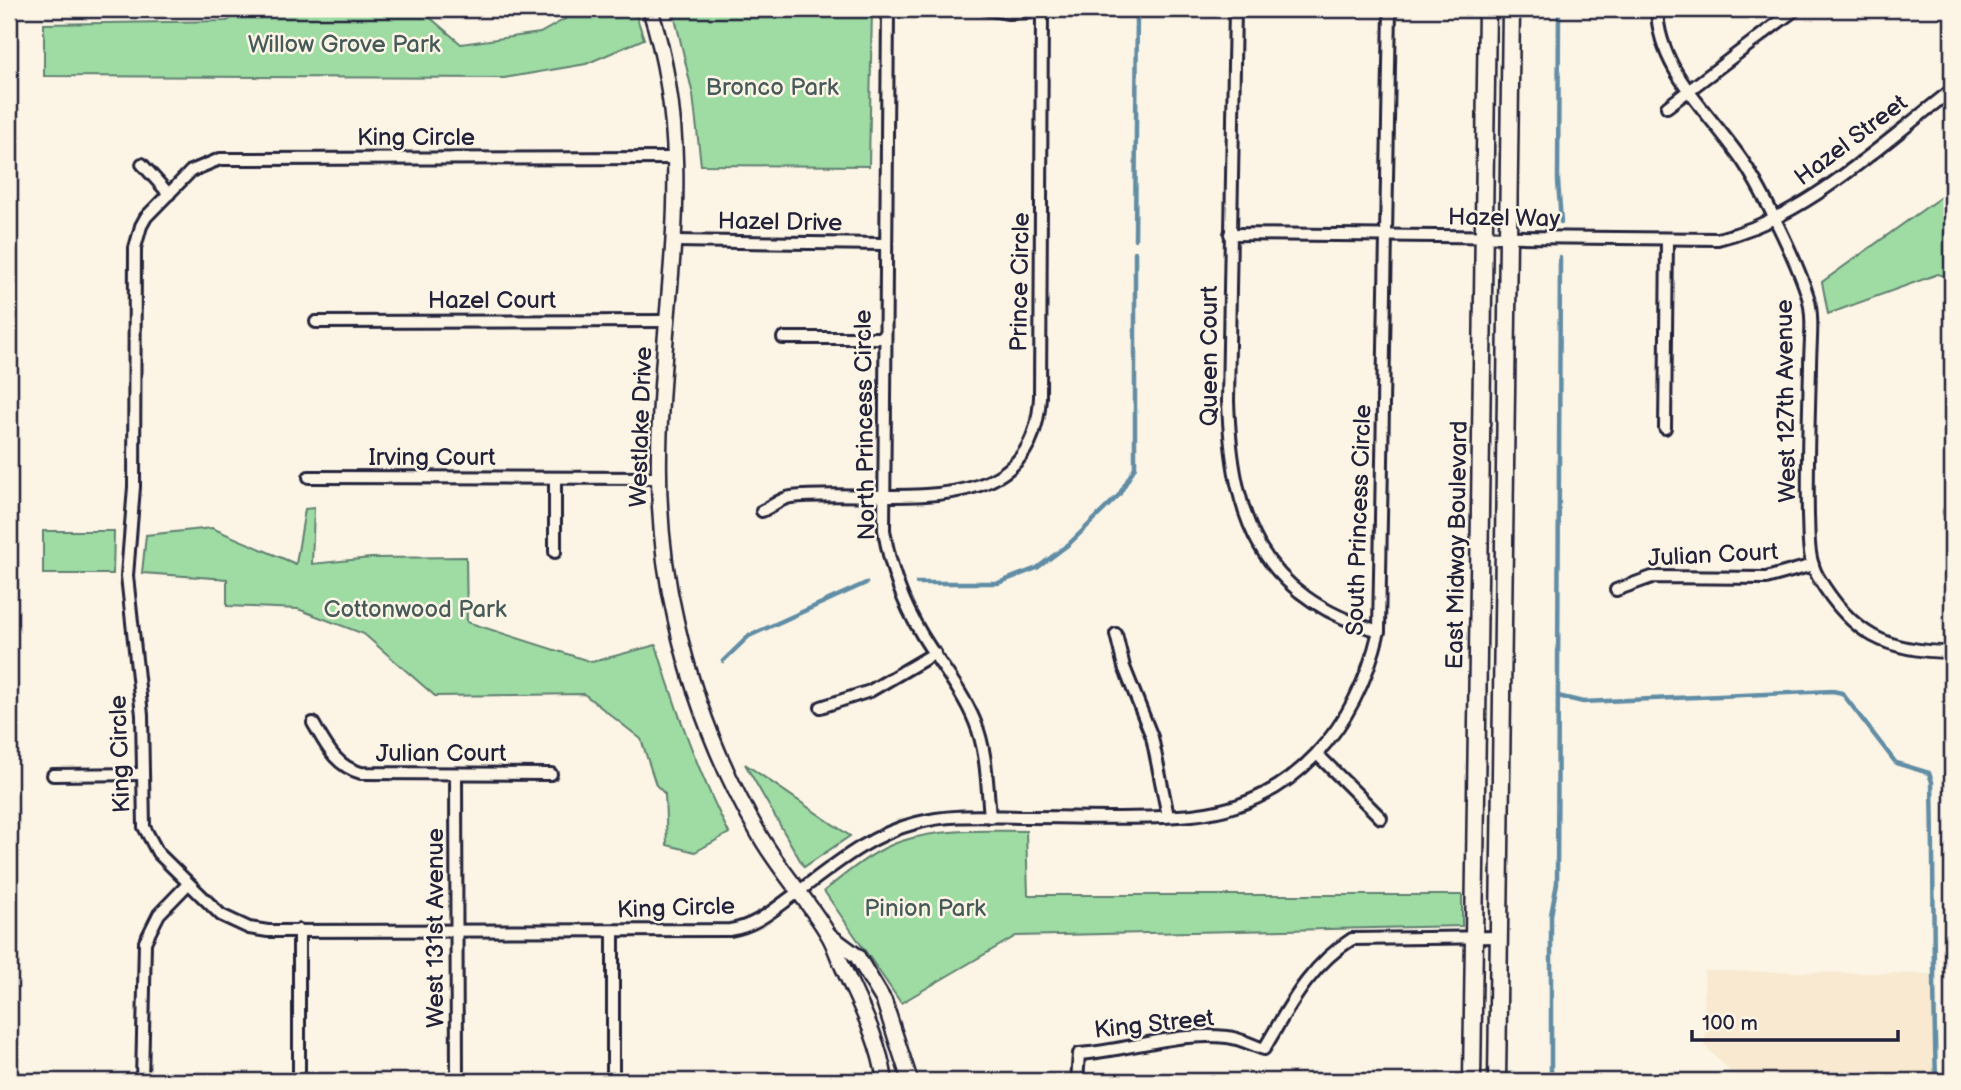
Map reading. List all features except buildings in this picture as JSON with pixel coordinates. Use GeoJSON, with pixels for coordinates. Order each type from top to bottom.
{"type":"FeatureCollection","features":[{"type":"Feature","properties":{"kind":"main road","name":"East Midway Boulevard"},"geometry":{"type":"LineString","coordinates":[[1472,1081],[1487,9]]}},
{"type":"Feature","properties":{"kind":"main road","name":"East Midway Boulevard"},"geometry":{"type":"LineString","coordinates":[[1497,1081],[1511,9]]}},
{"type":"Feature","properties":{"kind":"street","name":"Westlake Drive"},"geometry":{"type":"LineString","coordinates":[[650,9],[670,85],[676,158],[674,241],[659,478],[666,566],[690,676],[731,783],[761,837],[829,935],[866,1016],[885,1081]]}},
{"type":"Feature","properties":{"kind":"street","name":"North Princess Circle"},"geometry":{"type":"LineString","coordinates":[[888,9],[883,338],[884,530],[895,579],[911,615],[976,725],[985,760],[990,817]]}},
{"type":"Feature","properties":{"kind":"street","name":"Prince Circle"},"geometry":{"type":"LineString","coordinates":[[882,498],[942,495],[994,477],[1009,468],[1030,445],[1039,416],[1042,12],[1007,13],[986,9]]}},
{"type":"Feature","properties":{"kind":"street","name":"Queen Court"},"geometry":{"type":"LineString","coordinates":[[1235,9],[1230,234],[1230,443],[1245,512],[1270,563],[1295,590],[1339,618],[1379,631]]}},
{"type":"Feature","properties":{"kind":"street","name":"South Princess Circle"},"geometry":{"type":"LineString","coordinates":[[797,892],[881,835],[920,822],[990,817],[1194,815],[1244,803],[1276,787],[1317,754],[1345,720],[1359,695],[1379,631],[1390,9]]}},
{"type":"Feature","properties":{"kind":"street","name":"West 127th Avenue"},"geometry":{"type":"LineString","coordinates":[[1657,9],[1664,51],[1689,90],[1745,164],[1809,301],[1808,497],[1813,565],[1838,607],[1861,630],[1897,647],[1916,651],[1952,652]]}},
{"type":"Feature","properties":{"kind":"street"},"geometry":{"type":"LineString","coordinates":[[1667,107],[1796,9]]}},
{"type":"Feature","properties":{"kind":"street","name":"Hazel Street"},"geometry":{"type":"LineString","coordinates":[[1773,220],[1800,206],[1952,90]]}},
{"type":"Feature","properties":{"kind":"street","name":"King Circle"},"geometry":{"type":"LineString","coordinates":[[676,158],[220,159],[191,171],[141,226],[135,248],[134,487],[128,576],[142,715],[142,774],[147,837],[188,884],[221,915],[236,924],[268,930],[613,931],[744,928],[797,892]]}},
{"type":"Feature","properties":{"kind":"street"},"geometry":{"type":"LineString","coordinates":[[142,164],[169,194]]}},
{"type":"Feature","properties":{"kind":"street","name":"Hazel Way"},"geometry":{"type":"LineString","coordinates":[[1230,234],[1484,239],[1718,239],[1773,220]]}},
{"type":"Feature","properties":{"kind":"street"},"geometry":{"type":"LineString","coordinates":[[1665,428],[1667,240]]}},
{"type":"Feature","properties":{"kind":"street","name":"Hazel Drive"},"geometry":{"type":"LineString","coordinates":[[674,241],[884,244]]}},
{"type":"Feature","properties":{"kind":"street","name":"Hazel Court"},"geometry":{"type":"LineString","coordinates":[[316,322],[668,321]]}},
{"type":"Feature","properties":{"kind":"street"},"geometry":{"type":"LineString","coordinates":[[783,338],[883,338]]}},
{"type":"Feature","properties":{"kind":"street","name":"Irving Court"},"geometry":{"type":"LineString","coordinates":[[309,477],[659,478]]}},
{"type":"Feature","properties":{"kind":"street"},"geometry":{"type":"LineString","coordinates":[[555,478],[555,552]]}},
{"type":"Feature","properties":{"kind":"street"},"geometry":{"type":"LineString","coordinates":[[762,512],[788,497],[882,498]]}},
{"type":"Feature","properties":{"kind":"street","name":"Julian Court"},"geometry":{"type":"LineString","coordinates":[[1616,590],[1637,580],[1652,577],[1766,578],[1813,565]]}},
{"type":"Feature","properties":{"kind":"street"},"geometry":{"type":"LineString","coordinates":[[1116,634],[1124,667],[1152,737],[1168,816]]}},
{"type":"Feature","properties":{"kind":"street"},"geometry":{"type":"LineString","coordinates":[[821,707],[876,688],[935,653]]}},
{"type":"Feature","properties":{"kind":"street","name":"Julian Court"},"geometry":{"type":"LineString","coordinates":[[313,723],[334,758],[350,770],[361,773],[551,774]]}},
{"type":"Feature","properties":{"kind":"street"},"geometry":{"type":"LineString","coordinates":[[1317,754],[1381,818]]}},
{"type":"Feature","properties":{"kind":"street"},"geometry":{"type":"LineString","coordinates":[[53,775],[142,774]]}},
{"type":"Feature","properties":{"kind":"street","name":"West 131st Avenue"},"geometry":{"type":"LineString","coordinates":[[456,774],[457,1081]]}},
{"type":"Feature","properties":{"kind":"street"},"geometry":{"type":"LineString","coordinates":[[142,1081],[145,942],[159,914],[188,884]]}},
{"type":"Feature","properties":{"kind":"street"},"geometry":{"type":"LineString","coordinates":[[299,930],[299,1081]]}},
{"type":"Feature","properties":{"kind":"street"},"geometry":{"type":"LineString","coordinates":[[613,931],[613,1081]]}},
{"type":"Feature","properties":{"kind":"street","name":"Westlake Drive"},"geometry":{"type":"LineString","coordinates":[[829,935],[856,956],[884,1001],[910,1081]]}},
{"type":"Feature","properties":{"kind":"street","name":"King Street"},"geometry":{"type":"LineString","coordinates":[[1077,1081],[1079,1054],[1106,1052],[1173,1038],[1228,1037],[1264,1049],[1313,970],[1333,951],[1352,939],[1499,937]]}},
{"type":"Feature","properties":{"kind":"shaded area"},"geometry":{"type":"Polygon","coordinates":[[[1704,971],[1936,974],[1936,1081],[1730,1081],[1733,1074],[1705,1046],[1704,971]]]}},
{"type":"Feature","properties":{"kind":"shaded area"},"geometry":{"type":"Polygon","coordinates":[[[926,1074],[980,1074],[980,1081],[926,1081],[926,1074]]]}},
{"type":"Feature","properties":{"kind":"green space","name":"Willow Grove Park"},"geometry":{"type":"Polygon","coordinates":[[[245,9],[420,9],[461,44],[540,33],[583,9],[634,9],[644,39],[586,64],[504,78],[44,76],[44,24],[227,21],[245,9]]]}},
{"type":"Feature","properties":{"kind":"green space","name":"Bronco Park"},"geometry":{"type":"Polygon","coordinates":[[[673,9],[872,9],[869,166],[701,165],[693,95],[673,9]]]}},
{"type":"Feature","properties":{"kind":"green space"},"geometry":{"type":"Polygon","coordinates":[[[1952,189],[1952,278],[1938,274],[1828,314],[1822,282],[1952,189]]]}},
{"type":"Feature","properties":{"kind":"green space","name":"Cottonwood Park"},"geometry":{"type":"Polygon","coordinates":[[[314,508],[312,564],[371,558],[466,557],[467,622],[592,662],[656,645],[688,741],[729,833],[695,852],[667,845],[665,794],[656,785],[641,739],[584,694],[435,696],[364,634],[298,609],[227,606],[227,579],[142,573],[146,535],[212,528],[296,564],[305,509],[314,508]]]}},
{"type":"Feature","properties":{"kind":"green space"},"geometry":{"type":"Polygon","coordinates":[[[43,531],[114,531],[113,574],[43,574],[43,531]]]}},
{"type":"Feature","properties":{"kind":"green space"},"geometry":{"type":"Polygon","coordinates":[[[745,764],[850,836],[804,867],[745,764]]]}},
{"type":"Feature","properties":{"kind":"green space","name":"Pinion Park"},"geometry":{"type":"Polygon","coordinates":[[[1026,831],[1028,895],[1462,895],[1462,926],[1016,936],[901,1003],[824,891],[871,856],[902,841],[948,832],[1026,831]]]}},
{"type":"Feature","properties":{"kind":"waterway"},"geometry":{"type":"LineString","coordinates":[[1135,239],[1137,9]]}},
{"type":"Feature","properties":{"kind":"waterway"},"geometry":{"type":"LineString","coordinates":[[1559,9],[1558,181],[1561,222]]}},
{"type":"Feature","properties":{"kind":"waterway"},"geometry":{"type":"LineString","coordinates":[[917,583],[998,583],[1037,568],[1069,544],[1119,495],[1135,467],[1135,252]]}},
{"type":"Feature","properties":{"kind":"waterway"},"geometry":{"type":"LineString","coordinates":[[1551,1081],[1551,915],[1557,883],[1560,257]]}},
{"type":"Feature","properties":{"kind":"waterway"},"geometry":{"type":"LineString","coordinates":[[723,661],[749,636],[866,583]]}},
{"type":"Feature","properties":{"kind":"waterway"},"geometry":{"type":"LineString","coordinates":[[1558,696],[1583,702],[1833,691],[1842,693],[1896,763],[1929,773],[1932,782],[1936,1081]]}}]}
